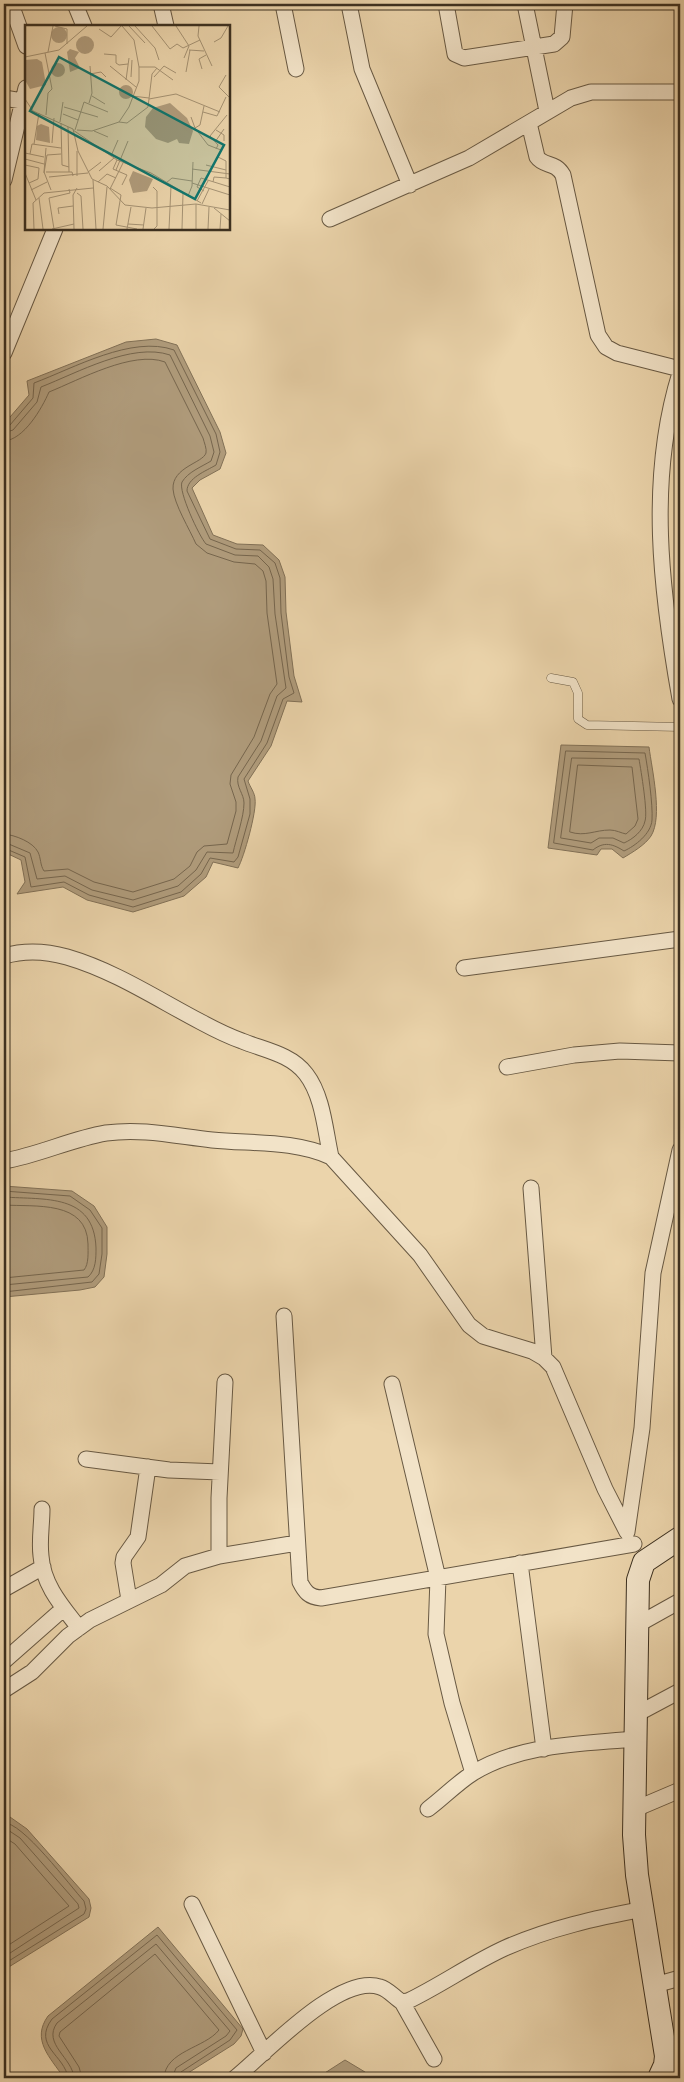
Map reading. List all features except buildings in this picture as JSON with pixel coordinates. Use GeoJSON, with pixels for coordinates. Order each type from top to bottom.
{"type":"FeatureCollection","features":[{"type":"Feature","properties":{"kind":"street"},"geometry":{"type":"LineString","coordinates":[[11,4],[25,43]]}},
{"type":"Feature","properties":{"kind":"street"},"geometry":{"type":"LineString","coordinates":[[75,4],[84,25]]}},
{"type":"Feature","properties":{"kind":"street"},"geometry":{"type":"LineString","coordinates":[[161,4],[166,25]]}},
{"type":"Feature","properties":{"kind":"street"},"geometry":{"type":"LineString","coordinates":[[283,4],[296,69]]}},
{"type":"Feature","properties":{"kind":"street"},"geometry":{"type":"LineString","coordinates":[[349,4],[362,69],[410,185]]}},
{"type":"Feature","properties":{"kind":"street"},"geometry":{"type":"LineString","coordinates":[[446,4],[452,46],[459,58],[532,48],[559,41],[562,37],[565,4]]}},
{"type":"Feature","properties":{"kind":"street"},"geometry":{"type":"LineString","coordinates":[[525,4],[532,48],[547,111]]}},
{"type":"Feature","properties":{"kind":"street"},"geometry":{"type":"LineString","coordinates":[[330,219],[469,158],[571,98],[591,92],[680,92]]}},
{"type":"Feature","properties":{"kind":"street"},"geometry":{"type":"LineString","coordinates":[[4,98],[24,95],[4,180]]}},
{"type":"Feature","properties":{"kind":"street"},"geometry":{"type":"LineString","coordinates":[[529,123],[537,157],[540,161],[556,165],[563,175],[598,335],[606,347],[617,353],[680,368]]}},
{"type":"Feature","properties":{"kind":"street"},"geometry":{"type":"LineString","coordinates":[[4,353],[55,230]]}},
{"type":"Feature","properties":{"kind":"street"},"geometry":{"type":"LineString","coordinates":[[680,373],[673,396],[663,462],[661,567],[668,630],[680,699]]}},
{"type":"Feature","properties":{"kind":"street"},"geometry":{"type":"LineString","coordinates":[[464,968],[680,940]]}},
{"type":"Feature","properties":{"kind":"street"},"geometry":{"type":"LineString","coordinates":[[4,956],[31,951],[67,957],[128,981],[201,1022],[241,1041],[280,1055],[297,1065],[306,1074],[317,1094],[331,1157]]}},
{"type":"Feature","properties":{"kind":"street"},"geometry":{"type":"LineString","coordinates":[[508,1066],[574,1055],[620,1051],[680,1053]]}},
{"type":"Feature","properties":{"kind":"street"},"geometry":{"type":"LineString","coordinates":[[4,1160],[104,1134],[131,1130],[211,1140],[297,1146],[317,1150],[331,1157],[420,1255],[469,1325],[483,1336],[532,1351],[544,1358],[553,1367],[559,1377],[581,1434],[635,1546]]}},
{"type":"Feature","properties":{"kind":"street"},"geometry":{"type":"LineString","coordinates":[[659,2078],[665,2065],[666,2056],[638,1875],[633,1810],[638,1580],[635,1546],[653,1273],[680,1150]]}},
{"type":"Feature","properties":{"kind":"street"},"geometry":{"type":"LineString","coordinates":[[531,1188],[544,1358]]}},
{"type":"Feature","properties":{"kind":"street"},"geometry":{"type":"LineString","coordinates":[[284,1316],[300,1582],[305,1592],[311,1597],[321,1598],[520,1563],[680,1538]]}},
{"type":"Feature","properties":{"kind":"street"},"geometry":{"type":"LineString","coordinates":[[219,1556],[220,1472],[225,1382]]}},
{"type":"Feature","properties":{"kind":"street"},"geometry":{"type":"LineString","coordinates":[[392,1384],[438,1578],[436,1634],[452,1702],[473,1773]]}},
{"type":"Feature","properties":{"kind":"street"},"geometry":{"type":"LineString","coordinates":[[86,1458],[148,1467],[220,1472]]}},
{"type":"Feature","properties":{"kind":"street"},"geometry":{"type":"LineString","coordinates":[[129,1600],[122,1563],[140,1530],[148,1467]]}},
{"type":"Feature","properties":{"kind":"street"},"geometry":{"type":"LineString","coordinates":[[42,1508],[40,1556],[43,1568],[48,1584],[79,1628]]}},
{"type":"Feature","properties":{"kind":"street"},"geometry":{"type":"LineString","coordinates":[[4,1689],[32,1672],[79,1628],[129,1600],[161,1585],[184,1566],[219,1556],[297,1543]]}},
{"type":"Feature","properties":{"kind":"street"},"geometry":{"type":"LineString","coordinates":[[520,1563],[544,1749]]}},
{"type":"Feature","properties":{"kind":"street"},"geometry":{"type":"LineString","coordinates":[[4,1589],[43,1568]]}},
{"type":"Feature","properties":{"kind":"street"},"geometry":{"type":"LineString","coordinates":[[637,1625],[680,1601]]}},
{"type":"Feature","properties":{"kind":"street"},"geometry":{"type":"LineString","coordinates":[[4,1661],[64,1608]]}},
{"type":"Feature","properties":{"kind":"street"},"geometry":{"type":"LineString","coordinates":[[635,1715],[680,1691]]}},
{"type":"Feature","properties":{"kind":"street"},"geometry":{"type":"LineString","coordinates":[[428,1809],[473,1773],[502,1759],[544,1749],[634,1739]]}},
{"type":"Feature","properties":{"kind":"street"},"geometry":{"type":"LineString","coordinates":[[633,1810],[680,1790]]}},
{"type":"Feature","properties":{"kind":"street"},"geometry":{"type":"LineString","coordinates":[[192,1904],[264,2053]]}},
{"type":"Feature","properties":{"kind":"street"},"geometry":{"type":"LineString","coordinates":[[402,2002],[414,1998],[504,1949],[542,1933],[583,1920],[644,1909]]}},
{"type":"Feature","properties":{"kind":"street"},"geometry":{"type":"LineString","coordinates":[[655,1985],[680,1978]]}},
{"type":"Feature","properties":{"kind":"street"},"geometry":{"type":"LineString","coordinates":[[235,2078],[301,2018],[356,1987],[367,1984],[382,1987],[402,2002],[434,2059]]}},
{"type":"Feature","properties":{"kind":"lane"},"geometry":{"type":"LineString","coordinates":[[551,678],[573,682],[578,693],[578,719],[587,726],[680,727]]}},
{"type":"Feature","properties":{"kind":"water"},"geometry":{"type":"Polygon","coordinates":[[[156,339],[177,345],[220,432],[226,453],[220,469],[200,480],[192,488],[213,535],[237,544],[263,545],[279,560],[285,577],[286,612],[294,676],[302,702],[287,701],[271,746],[248,781],[254,794],[255,805],[250,834],[238,868],[213,862],[206,877],[184,896],[133,912],[87,900],[63,887],[17,894],[25,882],[21,860],[4,852],[4,424],[29,395],[27,381],[126,342],[156,339]]]}},
{"type":"Feature","properties":{"kind":"water"},"geometry":{"type":"Polygon","coordinates":[[[561,745],[649,747],[656,793],[656,817],[651,836],[635,851],[623,858],[612,849],[601,849],[597,855],[548,848],[561,745]]]}},
{"type":"Feature","properties":{"kind":"water"},"geometry":{"type":"Polygon","coordinates":[[[4,1186],[72,1191],[94,1206],[107,1227],[107,1254],[104,1277],[95,1287],[4,1297],[4,1186]]]}},
{"type":"Feature","properties":{"kind":"water"},"geometry":{"type":"Polygon","coordinates":[[[10,1817],[27,1829],[89,1899],[91,1908],[89,1917],[4,1970],[4,1818],[10,1817]]]}},
{"type":"Feature","properties":{"kind":"water"},"geometry":{"type":"Polygon","coordinates":[[[158,1927],[243,2029],[241,2036],[234,2044],[180,2078],[64,2078],[48,2055],[42,2041],[41,2033],[48,2016],[158,1927]]]}},
{"type":"Feature","properties":{"kind":"water"},"geometry":{"type":"Polygon","coordinates":[[[345,2060],[372,2078],[317,2078],[345,2060]]]}}]}
